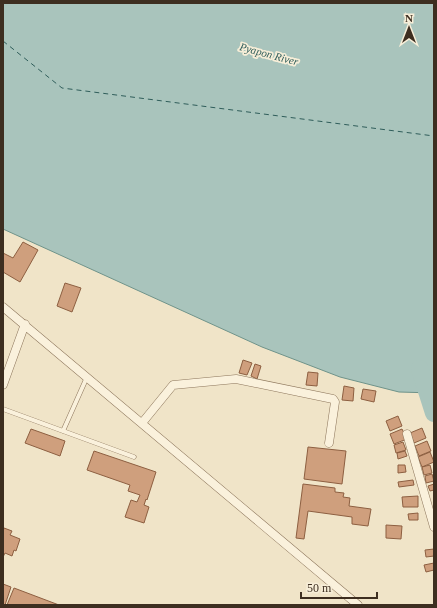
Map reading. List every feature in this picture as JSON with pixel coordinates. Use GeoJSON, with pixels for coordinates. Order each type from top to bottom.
{"type":"FeatureCollection","features":[{"type":"Feature","properties":{"kind":"street"},"geometry":{"type":"LineString","coordinates":[[3,307],[358,605]]}},
{"type":"Feature","properties":{"kind":"street"},"geometry":{"type":"LineString","coordinates":[[3,385],[25,324]]}},
{"type":"Feature","properties":{"kind":"street"},"geometry":{"type":"LineString","coordinates":[[142,423],[173,385],[236,379],[333,400],[335,402],[329,443]]}},
{"type":"Feature","properties":{"kind":"street"},"geometry":{"type":"LineString","coordinates":[[407,434],[434,527]]}},
{"type":"Feature","properties":{"kind":"lane"},"geometry":{"type":"LineString","coordinates":[[63,431],[87,377]]}},
{"type":"Feature","properties":{"kind":"lane"},"geometry":{"type":"LineString","coordinates":[[3,409],[134,457]]}},
{"type":"Feature","properties":{"kind":"water","name":"Pyapon River"},"geometry":{"type":"Polygon","coordinates":[[[3,3],[434,3],[434,393],[399,392],[340,377],[262,347],[3,229],[3,3]]]}},
{"type":"Feature","properties":{"kind":"building"},"geometry":{"type":"Polygon","coordinates":[[[23,242],[38,250],[20,282],[3,272],[3,253],[13,258],[23,242]]]}},
{"type":"Feature","properties":{"kind":"building"},"geometry":{"type":"Polygon","coordinates":[[[65,283],[81,288],[72,312],[57,306],[65,283]]]}},
{"type":"Feature","properties":{"kind":"building"},"geometry":{"type":"Polygon","coordinates":[[[243,360],[252,363],[247,375],[239,373],[243,360]]]}},
{"type":"Feature","properties":{"kind":"building"},"geometry":{"type":"Polygon","coordinates":[[[255,364],[261,366],[257,379],[251,376],[255,364]]]}},
{"type":"Feature","properties":{"kind":"building"},"geometry":{"type":"Polygon","coordinates":[[[308,372],[318,373],[317,386],[306,385],[308,372]]]}},
{"type":"Feature","properties":{"kind":"building"},"geometry":{"type":"Polygon","coordinates":[[[344,386],[354,388],[353,401],[342,400],[344,386]]]}},
{"type":"Feature","properties":{"kind":"building"},"geometry":{"type":"Polygon","coordinates":[[[363,389],[376,391],[374,402],[361,399],[363,389]]]}},
{"type":"Feature","properties":{"kind":"building"},"geometry":{"type":"Polygon","coordinates":[[[398,416],[402,426],[390,431],[386,421],[398,416]]]}},
{"type":"Feature","properties":{"kind":"building"},"geometry":{"type":"Polygon","coordinates":[[[422,428],[426,438],[414,443],[410,433],[422,428]]]}},
{"type":"Feature","properties":{"kind":"building"},"geometry":{"type":"Polygon","coordinates":[[[31,429],[65,441],[60,456],[25,443],[31,429]]]}},
{"type":"Feature","properties":{"kind":"building"},"geometry":{"type":"Polygon","coordinates":[[[402,429],[407,439],[394,444],[390,434],[402,429]]]}},
{"type":"Feature","properties":{"kind":"building"},"geometry":{"type":"Polygon","coordinates":[[[427,441],[431,451],[419,456],[415,446],[427,441]]]}},
{"type":"Feature","properties":{"kind":"building"},"geometry":{"type":"Polygon","coordinates":[[[403,442],[406,450],[396,453],[394,445],[403,442]]]}},
{"type":"Feature","properties":{"kind":"building"},"geometry":{"type":"Polygon","coordinates":[[[308,447],[346,451],[342,484],[304,479],[308,447]]]}},
{"type":"Feature","properties":{"kind":"building"},"geometry":{"type":"Polygon","coordinates":[[[94,451],[156,472],[144,505],[149,507],[144,523],[125,517],[131,500],[137,502],[140,495],[128,491],[130,485],[87,470],[94,451]]]}},
{"type":"Feature","properties":{"kind":"building"},"geometry":{"type":"Polygon","coordinates":[[[405,451],[407,456],[398,459],[397,453],[405,451]]]}},
{"type":"Feature","properties":{"kind":"building"},"geometry":{"type":"Polygon","coordinates":[[[430,452],[434,462],[422,467],[418,457],[430,452]]]}},
{"type":"Feature","properties":{"kind":"building"},"geometry":{"type":"Polygon","coordinates":[[[398,465],[405,465],[406,472],[398,473],[398,465]]]}},
{"type":"Feature","properties":{"kind":"building"},"geometry":{"type":"Polygon","coordinates":[[[430,465],[432,473],[424,475],[422,467],[430,465]]]}},
{"type":"Feature","properties":{"kind":"building"},"geometry":{"type":"Polygon","coordinates":[[[432,474],[434,481],[426,483],[425,476],[432,474]]]}},
{"type":"Feature","properties":{"kind":"building"},"geometry":{"type":"Polygon","coordinates":[[[413,480],[414,485],[399,487],[398,482],[413,480]]]}},
{"type":"Feature","properties":{"kind":"building"},"geometry":{"type":"Polygon","coordinates":[[[303,484],[335,488],[335,492],[344,493],[343,497],[350,498],[349,506],[371,509],[368,526],[352,524],[352,517],[308,511],[304,539],[296,538],[303,484]]]}},
{"type":"Feature","properties":{"kind":"building"},"geometry":{"type":"Polygon","coordinates":[[[434,484],[434,490],[430,491],[428,486],[434,484]]]}},
{"type":"Feature","properties":{"kind":"building"},"geometry":{"type":"Polygon","coordinates":[[[418,496],[418,507],[403,507],[402,497],[418,496]]]}},
{"type":"Feature","properties":{"kind":"building"},"geometry":{"type":"Polygon","coordinates":[[[418,513],[418,520],[409,520],[408,514],[418,513]]]}},
{"type":"Feature","properties":{"kind":"building"},"geometry":{"type":"Polygon","coordinates":[[[386,525],[402,526],[401,539],[386,538],[386,525]]]}},
{"type":"Feature","properties":{"kind":"building"},"geometry":{"type":"Polygon","coordinates":[[[4,528],[12,531],[10,535],[20,539],[16,551],[14,550],[12,556],[5,553],[3,557],[4,528]]]}},
{"type":"Feature","properties":{"kind":"building"},"geometry":{"type":"Polygon","coordinates":[[[434,549],[434,556],[426,557],[425,550],[434,549]]]}},
{"type":"Feature","properties":{"kind":"building"},"geometry":{"type":"Polygon","coordinates":[[[434,563],[434,570],[426,572],[424,565],[434,563]]]}},
{"type":"Feature","properties":{"kind":"building"},"geometry":{"type":"Polygon","coordinates":[[[3,584],[11,587],[5,605],[3,605],[3,584]]]}},
{"type":"Feature","properties":{"kind":"building"},"geometry":{"type":"Polygon","coordinates":[[[14,588],[59,605],[7,605],[14,588]]]}},
{"type":"Feature","properties":{"kind":"waterway"},"geometry":{"type":"LineString","coordinates":[[420,369],[434,413]]}},
{"type":"Feature","properties":{"kind":"ferry route"},"geometry":{"type":"LineString","coordinates":[[3,41],[62,88],[434,136]]}}]}
